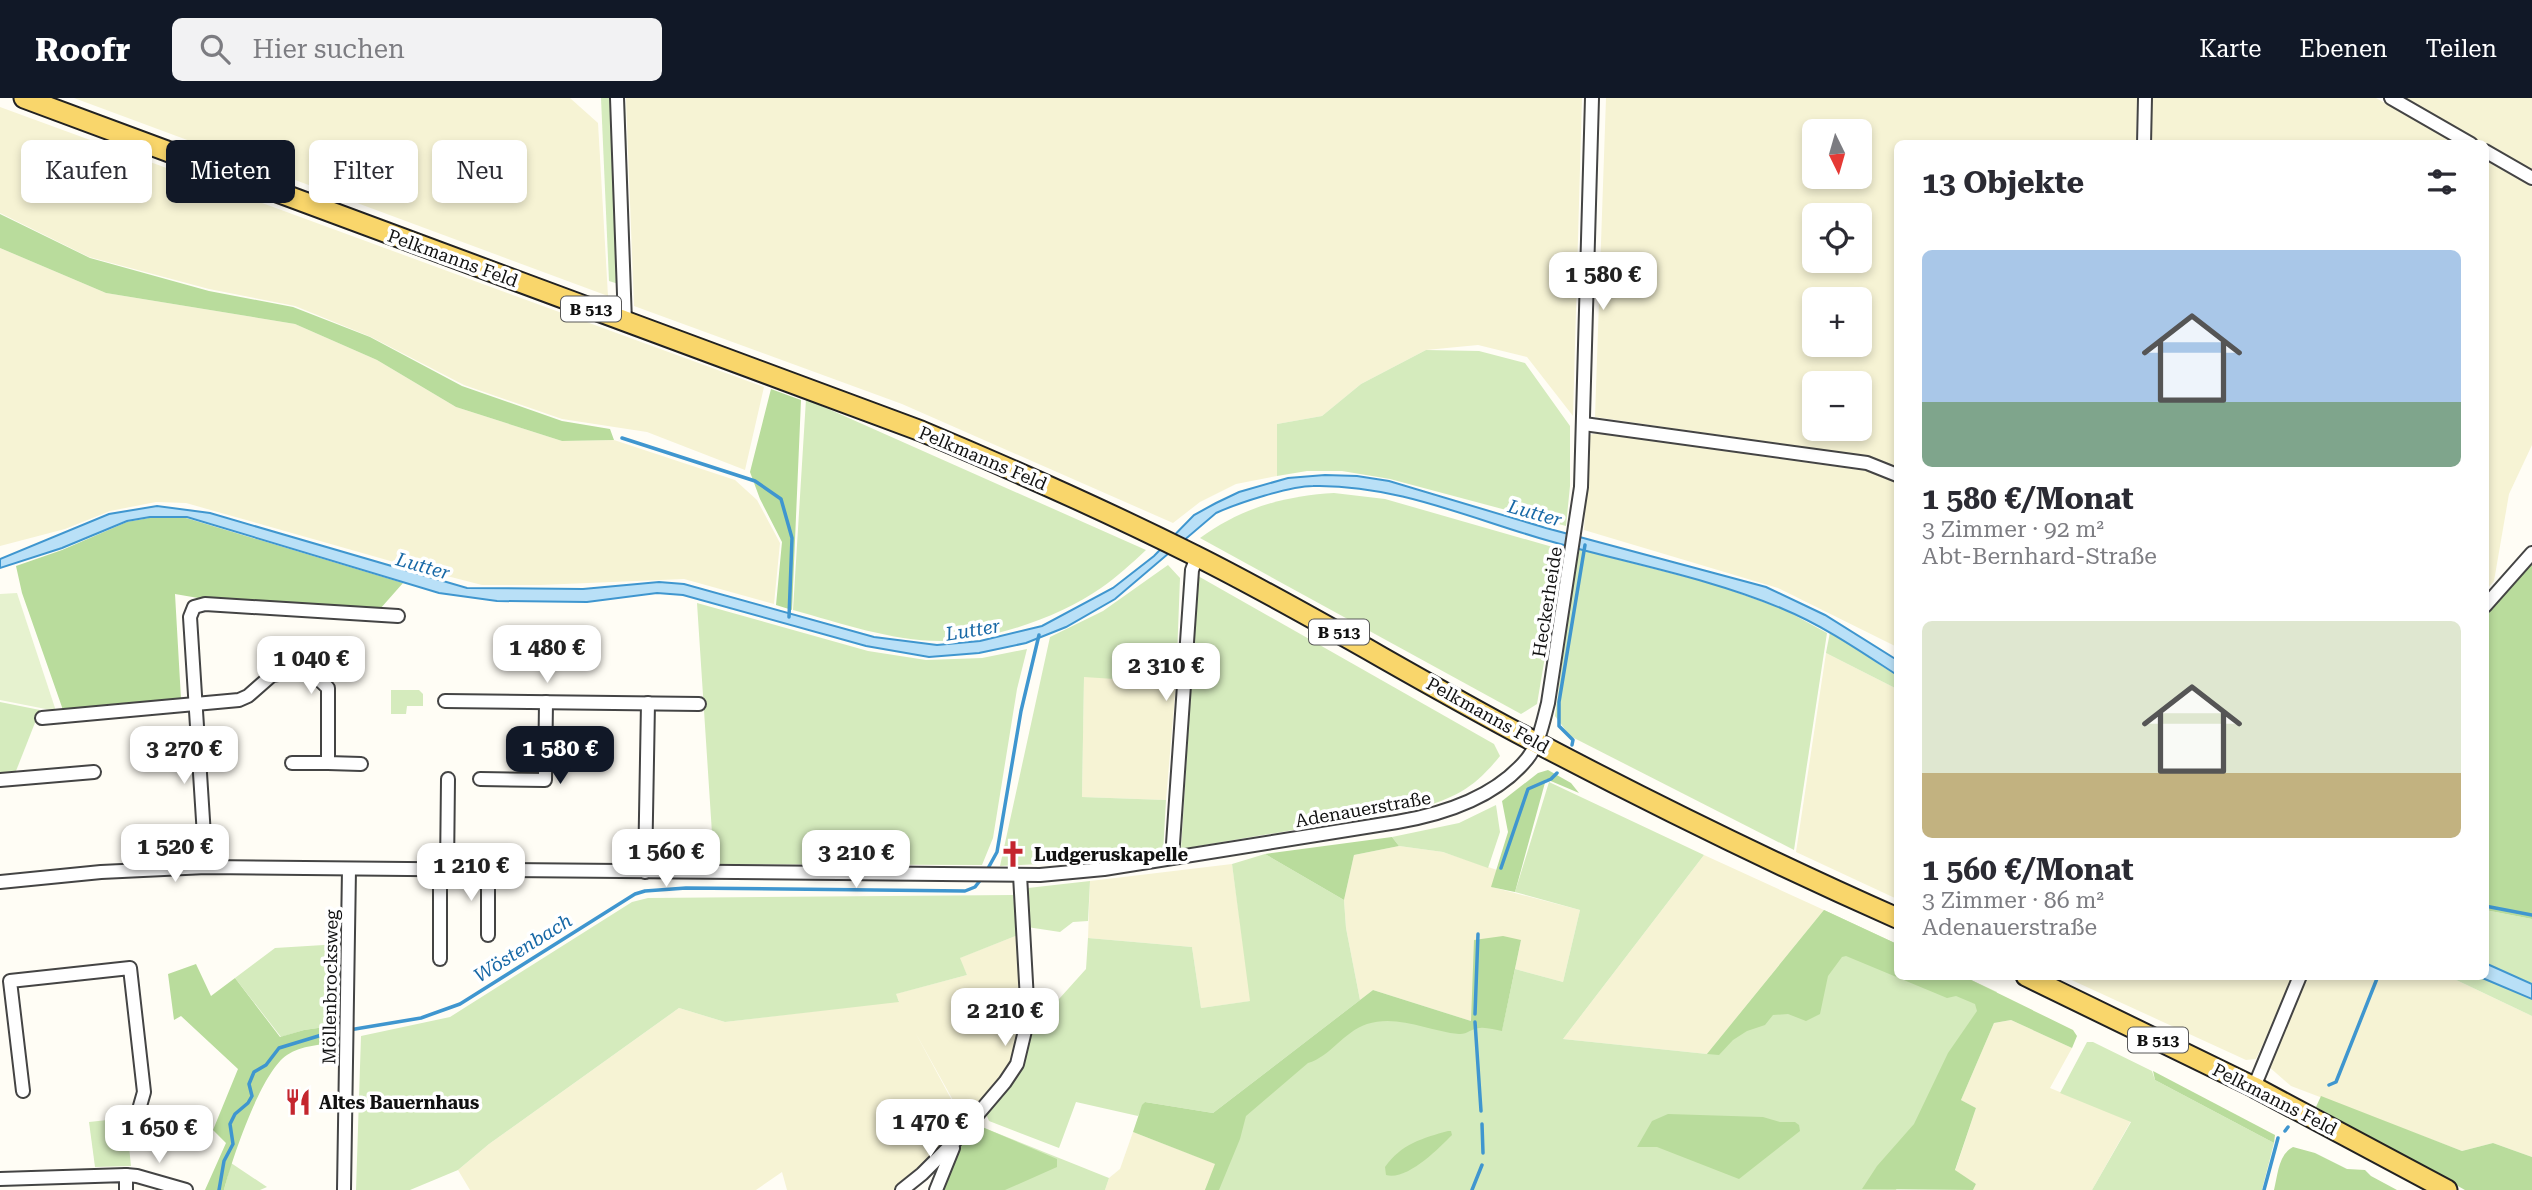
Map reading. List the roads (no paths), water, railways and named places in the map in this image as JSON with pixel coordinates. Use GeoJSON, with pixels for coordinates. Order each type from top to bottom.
{"type":"FeatureCollection","features":[{"type":"Feature","properties":{"kind":"main road","name":"Pelkmanns Feld"},"geometry":{"type":"LineString","coordinates":[[24,98],[921,431],[1013,470],[1191,554],[1536,743],[1718,834],[1894,917]]}},
{"type":"Feature","properties":{"kind":"main road","name":"Pelkmanns Feld"},"geometry":{"type":"LineString","coordinates":[[2033,980],[2254,1087],[2447,1190]]}},
{"type":"Feature","properties":{"kind":"street"},"geometry":{"type":"LineString","coordinates":[[617,98],[625,322]]}},
{"type":"Feature","properties":{"kind":"street","name":"Heckerheide"},"geometry":{"type":"LineString","coordinates":[[1536,743],[1548,703],[1577,524],[1584,424],[1592,98]]}},
{"type":"Feature","properties":{"kind":"street"},"geometry":{"type":"LineString","coordinates":[[2144,140],[2145,98]]}},
{"type":"Feature","properties":{"kind":"street"},"geometry":{"type":"LineString","coordinates":[[2391,98],[2464,140]]}},
{"type":"Feature","properties":{"kind":"street"},"geometry":{"type":"LineString","coordinates":[[2489,153],[2532,178]]}},
{"type":"Feature","properties":{"kind":"street"},"geometry":{"type":"LineString","coordinates":[[1584,424],[1867,463],[1894,474]]}},
{"type":"Feature","properties":{"kind":"street"},"geometry":{"type":"LineString","coordinates":[[2489,601],[2532,553]]}},
{"type":"Feature","properties":{"kind":"street"},"geometry":{"type":"LineString","coordinates":[[1172,858],[1191,554]]}},
{"type":"Feature","properties":{"kind":"street"},"geometry":{"type":"LineString","coordinates":[[206,867],[190,617],[194,607],[205,604],[398,616]]}},
{"type":"Feature","properties":{"kind":"street"},"geometry":{"type":"LineString","coordinates":[[42,718],[239,700],[248,696],[272,675],[295,671],[313,674],[328,688],[327,763]]}},
{"type":"Feature","properties":{"kind":"street"},"geometry":{"type":"LineString","coordinates":[[445,701],[699,704]]}},
{"type":"Feature","properties":{"kind":"street"},"geometry":{"type":"LineString","coordinates":[[480,779],[545,780],[547,702]]}},
{"type":"Feature","properties":{"kind":"street"},"geometry":{"type":"LineString","coordinates":[[645,872],[648,704]]}},
{"type":"Feature","properties":{"kind":"street","name":"Adenauerstraße"},"geometry":{"type":"LineString","coordinates":[[0,882],[101,872],[206,867],[974,875],[1090,871],[1433,816],[1457,808],[1491,789],[1527,759],[1536,743]]}},
{"type":"Feature","properties":{"kind":"street"},"geometry":{"type":"LineString","coordinates":[[292,763],[360,764]]}},
{"type":"Feature","properties":{"kind":"street"},"geometry":{"type":"LineString","coordinates":[[0,780],[94,772]]}},
{"type":"Feature","properties":{"kind":"street"},"geometry":{"type":"LineString","coordinates":[[440,959],[448,779]]}},
{"type":"Feature","properties":{"kind":"street","name":"Möllenbrocksweg"},"geometry":{"type":"LineString","coordinates":[[344,1190],[349,869]]}},
{"type":"Feature","properties":{"kind":"street"},"geometry":{"type":"LineString","coordinates":[[488,871],[488,935]]}},
{"type":"Feature","properties":{"kind":"street"},"geometry":{"type":"LineString","coordinates":[[902,1190],[955,1141],[1017,1064],[1028,1018],[1020,875]]}},
{"type":"Feature","properties":{"kind":"street"},"geometry":{"type":"LineString","coordinates":[[23,1091],[5,981],[131,968],[145,1092],[140,1106]]}},
{"type":"Feature","properties":{"kind":"street"},"geometry":{"type":"LineString","coordinates":[[2254,1087],[2298,980]]}},
{"type":"Feature","properties":{"kind":"street"},"geometry":{"type":"LineString","coordinates":[[936,1190],[955,1141]]}},
{"type":"Feature","properties":{"kind":"street"},"geometry":{"type":"LineString","coordinates":[[126,1175],[126,1190]]}},
{"type":"Feature","properties":{"kind":"street"},"geometry":{"type":"LineString","coordinates":[[0,1179],[25,1184],[126,1175],[186,1190]]}},
{"type":"Feature","properties":{"kind":"water"},"geometry":{"type":"Polygon","coordinates":[[[1325,475],[1389,481],[1546,528],[1766,587],[1825,615],[1894,658],[1894,673],[1813,623],[1753,597],[1693,578],[1570,547],[1428,503],[1371,490],[1342,487],[1313,486],[1291,489],[1216,513],[1115,599],[1066,627],[1026,643],[979,653],[929,657],[866,646],[683,595],[657,593],[587,602],[497,601],[439,593],[187,517],[150,517],[127,521],[62,548],[0,568],[0,559],[109,514],[157,506],[210,513],[467,588],[583,589],[659,582],[684,584],[874,637],[937,645],[980,641],[1042,626],[1113,588],[1154,556],[1194,515],[1239,492],[1288,478],[1325,475]]]}},
{"type":"Feature","properties":{"kind":"water"},"geometry":{"type":"Polygon","coordinates":[[[2489,965],[2532,984],[2532,999],[2487,980],[2489,965]]]}},
{"type":"Feature","properties":{"kind":"waterway"},"geometry":{"type":"LineString","coordinates":[[622,438],[755,481],[781,499],[792,538],[789,617]]}},
{"type":"Feature","properties":{"kind":"waterway"},"geometry":{"type":"LineString","coordinates":[[1572,745],[1573,740],[1559,726],[1559,702],[1585,545]]}},
{"type":"Feature","properties":{"kind":"waterway","name":"Wöstenbach"},"geometry":{"type":"LineString","coordinates":[[986,872],[997,852],[1021,711],[1039,635]]}},
{"type":"Feature","properties":{"kind":"waterway"},"geometry":{"type":"LineString","coordinates":[[1501,868],[1528,789],[1551,779],[1557,773]]}},
{"type":"Feature","properties":{"kind":"waterway","name":"Wöstenbach"},"geometry":{"type":"LineString","coordinates":[[219,1190],[224,1161],[233,1144],[230,1124],[235,1114],[252,1096],[249,1084],[254,1072],[266,1065],[279,1048],[325,1034],[421,1018],[460,1004],[635,894],[686,888],[965,891],[975,887],[982,878]]}},
{"type":"Feature","properties":{"kind":"waterway"},"geometry":{"type":"LineString","coordinates":[[2489,907],[2532,915]]}},
{"type":"Feature","properties":{"kind":"waterway"},"geometry":{"type":"LineString","coordinates":[[1475,1014],[1478,934]]}},
{"type":"Feature","properties":{"kind":"waterway"},"geometry":{"type":"LineString","coordinates":[[2329,1085],[2336,1082],[2376,980]]}},
{"type":"Feature","properties":{"kind":"waterway"},"geometry":{"type":"LineString","coordinates":[[1475,1022],[1481,1111]]}},
{"type":"Feature","properties":{"kind":"waterway"},"geometry":{"type":"LineString","coordinates":[[1482,1124],[1483,1153]]}},
{"type":"Feature","properties":{"kind":"waterway"},"geometry":{"type":"LineString","coordinates":[[2285,1131],[2288,1127]]}},
{"type":"Feature","properties":{"kind":"waterway"},"geometry":{"type":"LineString","coordinates":[[2264,1190],[2278,1138]]}},
{"type":"Feature","properties":{"kind":"waterway"},"geometry":{"type":"LineString","coordinates":[[1472,1190],[1482,1165]]}},
{"type":"Feature","properties":{"kind":"place","name":"Ludgeruskapelle"},"geometry":{"type":"Point","coordinates":[1013,854]}},
{"type":"Feature","properties":{"kind":"place","name":"Altes Bauernhaus"},"geometry":{"type":"Point","coordinates":[298,1102]}},
{"type":"Feature","properties":{"kind":"water label","name":"Lutter"},"geometry":{"type":"Point","coordinates":[1535,513]}},
{"type":"Feature","properties":{"kind":"water label","name":"Lutter"},"geometry":{"type":"Point","coordinates":[423,566]}},
{"type":"Feature","properties":{"kind":"water label","name":"Lutter"},"geometry":{"type":"Point","coordinates":[973,630]}}]}
